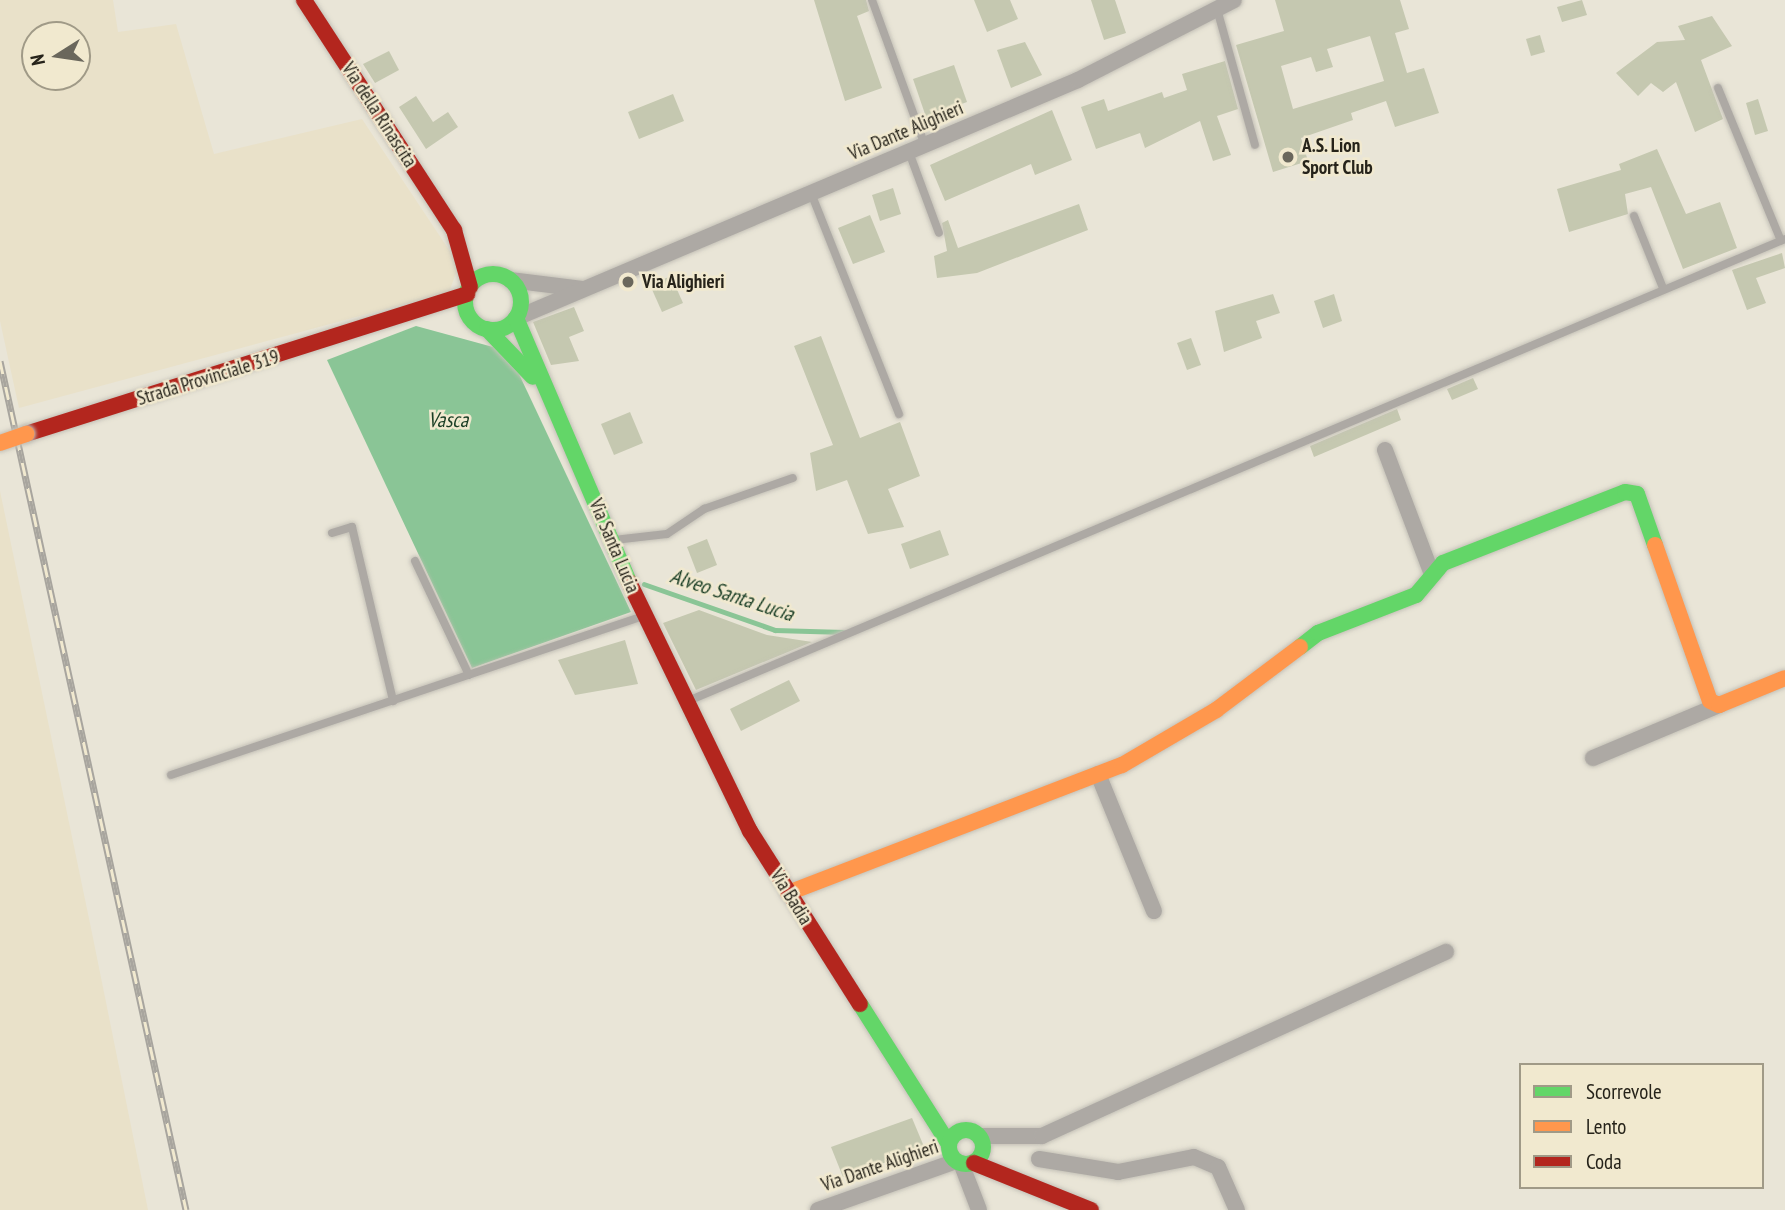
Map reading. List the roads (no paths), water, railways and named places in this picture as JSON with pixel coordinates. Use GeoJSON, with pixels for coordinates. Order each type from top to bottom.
{"type":"FeatureCollection","features":[{"type":"Feature","properties":{"kind":"main road","name":"Via della Rinascita"},"geometry":{"type":"LineString","coordinates":[[304,0],[454,230],[507,278]]}},
{"type":"Feature","properties":{"kind":"main road","name":"Via della Rinascita"},"geometry":{"type":"LineString","coordinates":[[454,230],[468,291]]}},
{"type":"Feature","properties":{"kind":"main road"},"geometry":{"type":"LineString","coordinates":[[416,314],[480,326],[516,318],[520,297],[507,278],[488,275],[468,291],[480,326]]}},
{"type":"Feature","properties":{"kind":"main road","name":"Strada Provinciale 319"},"geometry":{"type":"LineString","coordinates":[[0,443],[416,314],[468,291]]}},
{"type":"Feature","properties":{"kind":"main road","name":"Via Santa Lucia"},"geometry":{"type":"LineString","coordinates":[[516,318],[544,390],[685,702]]}},
{"type":"Feature","properties":{"kind":"main road","name":"Via Santa Lucia"},"geometry":{"type":"LineString","coordinates":[[480,326],[544,390]]}},
{"type":"Feature","properties":{"kind":"main road"},"geometry":{"type":"LineString","coordinates":[[788,893],[1098,774],[1216,710],[1318,634],[1416,594],[1431,572],[1625,492],[1637,494],[1710,701],[1718,705],[1785,678]]}},
{"type":"Feature","properties":{"kind":"main road","name":"Via Badia"},"geometry":{"type":"LineString","coordinates":[[685,702],[788,893],[908,1086],[949,1144],[971,1155]]}},
{"type":"Feature","properties":{"kind":"main road","name":"Via Badia"},"geometry":{"type":"LineString","coordinates":[[908,1086],[965,1129],[971,1155]]}},
{"type":"Feature","properties":{"kind":"main road"},"geometry":{"type":"LineString","coordinates":[[949,1144],[965,1129]]}},
{"type":"Feature","properties":{"kind":"main road"},"geometry":{"type":"LineString","coordinates":[[971,1155],[1028,1186],[1091,1210]]}},
{"type":"Feature","properties":{"kind":"street","name":"Via Dante Alighieri"},"geometry":{"type":"LineString","coordinates":[[516,318],[1112,65],[1234,0]]}},
{"type":"Feature","properties":{"kind":"street","name":"Via Dante Alighieri"},"geometry":{"type":"LineString","coordinates":[[507,278],[588,289]]}},
{"type":"Feature","properties":{"kind":"street"},"geometry":{"type":"LineString","coordinates":[[1385,450],[1431,572]]}},
{"type":"Feature","properties":{"kind":"street"},"geometry":{"type":"LineString","coordinates":[[1593,758],[1718,705]]}},
{"type":"Feature","properties":{"kind":"street"},"geometry":{"type":"LineString","coordinates":[[1098,774],[1154,911]]}},
{"type":"Feature","properties":{"kind":"street"},"geometry":{"type":"LineString","coordinates":[[1028,1186],[1039,1159],[1042,1136],[1446,952]]}},
{"type":"Feature","properties":{"kind":"street","name":"Via Dante Alighieri"},"geometry":{"type":"LineString","coordinates":[[818,1210],[971,1155],[1042,1136]]}},
{"type":"Feature","properties":{"kind":"street"},"geometry":{"type":"LineString","coordinates":[[971,1155],[979,1210]]}},
{"type":"Feature","properties":{"kind":"street"},"geometry":{"type":"LineString","coordinates":[[1039,1159],[1118,1172],[1194,1157],[1218,1167],[1237,1210]]}},
{"type":"Feature","properties":{"kind":"lane"},"geometry":{"type":"LineString","coordinates":[[872,0],[925,146]]}},
{"type":"Feature","properties":{"kind":"lane"},"geometry":{"type":"LineString","coordinates":[[1217,9],[1255,145]]}},
{"type":"Feature","properties":{"kind":"lane"},"geometry":{"type":"LineString","coordinates":[[685,702],[1663,288],[1783,240],[1718,88]]}},
{"type":"Feature","properties":{"kind":"lane"},"geometry":{"type":"LineString","coordinates":[[909,152],[939,233]]}},
{"type":"Feature","properties":{"kind":"lane"},"geometry":{"type":"LineString","coordinates":[[811,193],[899,414]]}},
{"type":"Feature","properties":{"kind":"lane"},"geometry":{"type":"LineString","coordinates":[[1634,216],[1663,288]]}},
{"type":"Feature","properties":{"kind":"lane"},"geometry":{"type":"LineString","coordinates":[[611,541],[667,534],[704,509],[793,478]]}},
{"type":"Feature","properties":{"kind":"lane"},"geometry":{"type":"LineString","coordinates":[[332,533],[352,527],[393,701]]}},
{"type":"Feature","properties":{"kind":"lane"},"geometry":{"type":"LineString","coordinates":[[415,561],[469,675]]}},
{"type":"Feature","properties":{"kind":"lane"},"geometry":{"type":"LineString","coordinates":[[171,775],[644,616]]}},
{"type":"Feature","properties":{"kind":"water","name":"Vasca"},"geometry":{"type":"Polygon","coordinates":[[[416,326],[493,347],[519,374],[631,612],[472,668],[327,360],[416,326]]]}},
{"type":"Feature","properties":{"kind":"waterway","name":"Alveo Santa Lucia"},"geometry":{"type":"LineString","coordinates":[[644,584],[775,630],[844,632]]}},
{"type":"Feature","properties":{"kind":"railway"},"geometry":{"type":"LineString","coordinates":[[0,361],[186,1210]]}},
{"type":"Feature","properties":{"kind":"place","name":"A.S. Lion Sport Club"},"geometry":{"type":"Point","coordinates":[1288,157]}},
{"type":"Feature","properties":{"kind":"place","name":"Via Alighieri"},"geometry":{"type":"Point","coordinates":[628,282]}}]}
